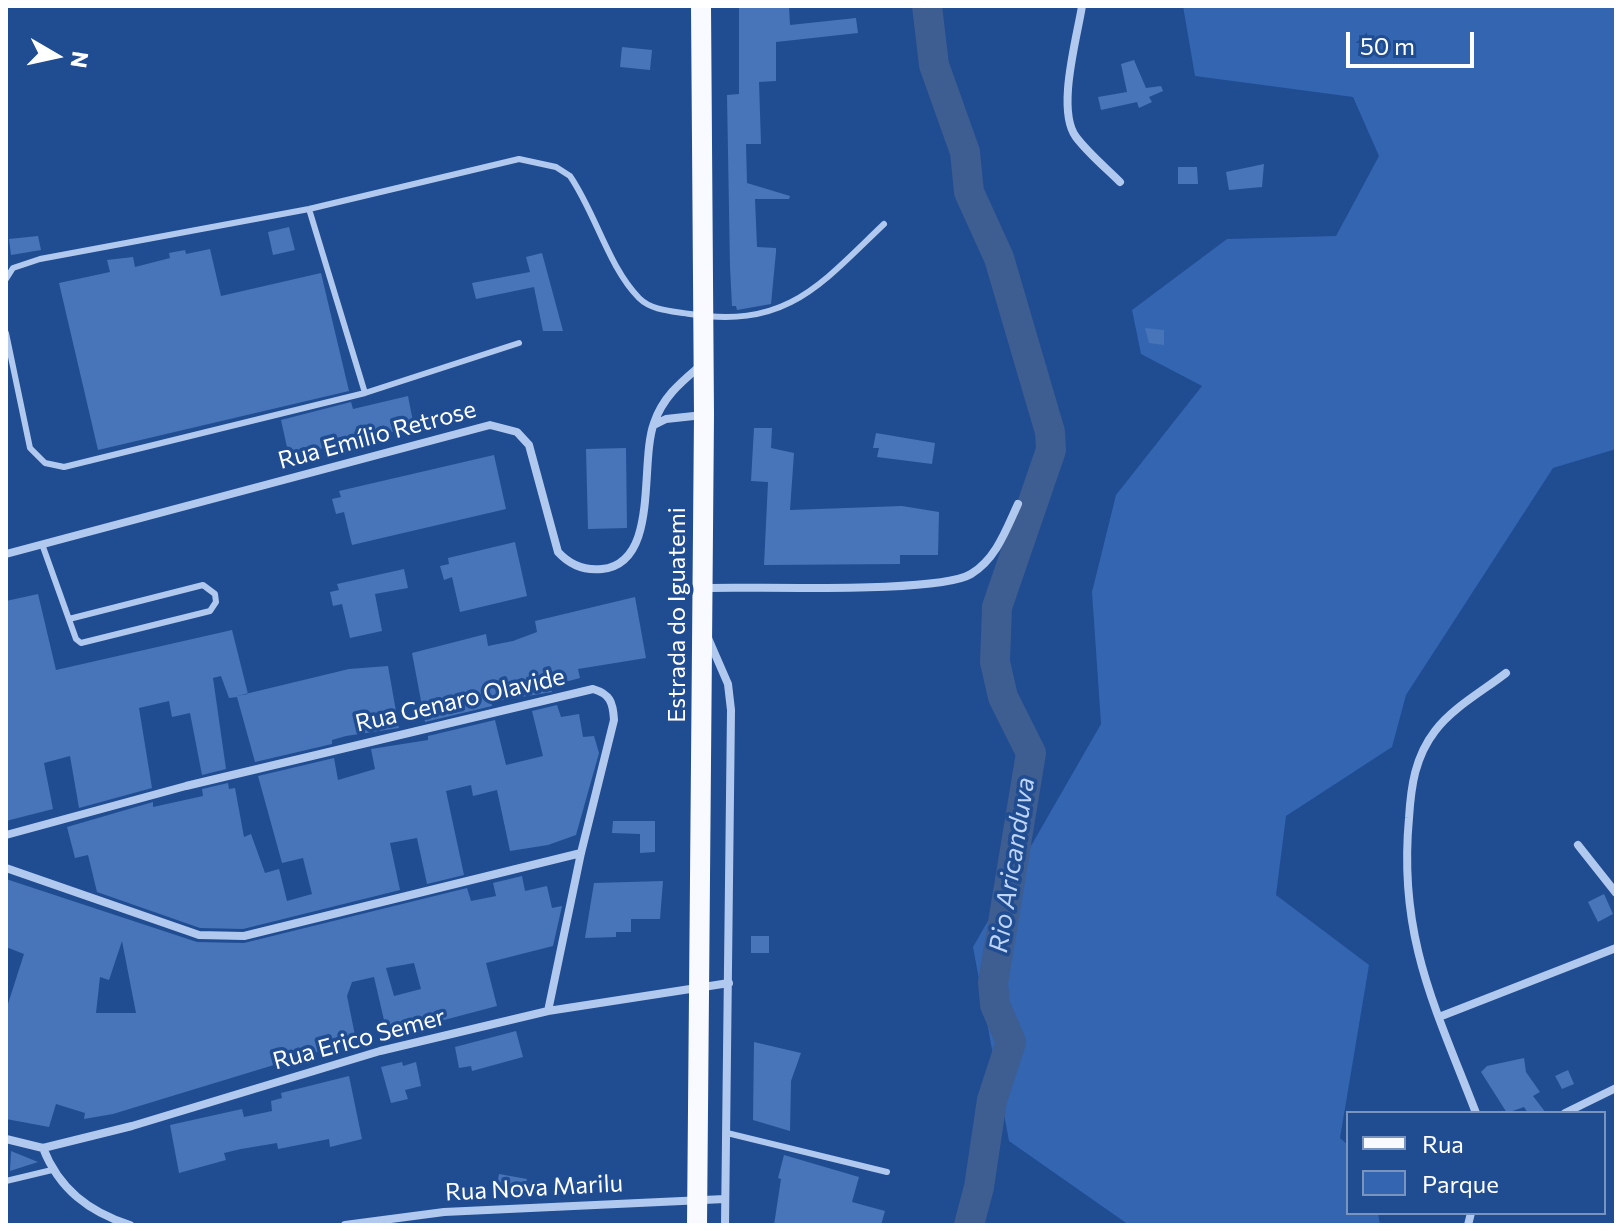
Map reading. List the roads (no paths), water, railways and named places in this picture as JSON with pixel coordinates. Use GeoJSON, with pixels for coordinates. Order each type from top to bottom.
{"type":"FeatureCollection","features":[{"type":"Feature","properties":{"kind":"main road","name":"Estrada do Iguatemi"},"geometry":{"type":"LineString","coordinates":[[697,1225],[704,415],[701,6]]}},
{"type":"Feature","properties":{"kind":"street"},"geometry":{"type":"LineString","coordinates":[[1082,6],[1067,101],[1069,121],[1075,136],[1120,182]]}},
{"type":"Feature","properties":{"kind":"street","name":"Rua Emílio Retrose"},"geometry":{"type":"LineString","coordinates":[[6,554],[490,425],[504,426],[517,432],[529,445],[558,552],[574,566],[603,569],[617,566],[635,547],[653,425],[662,404],[674,388],[704,363]]}},
{"type":"Feature","properties":{"kind":"street"},"geometry":{"type":"LineString","coordinates":[[653,425],[666,419],[704,415]]}},
{"type":"Feature","properties":{"kind":"street"},"geometry":{"type":"LineString","coordinates":[[703,588],[901,585],[962,579],[990,557],[1018,504]]}},
{"type":"Feature","properties":{"kind":"street"},"geometry":{"type":"LineString","coordinates":[[703,628],[728,684],[731,710],[725,1225]]}},
{"type":"Feature","properties":{"kind":"street"},"geometry":{"type":"LineString","coordinates":[[1475,1111],[1421,971],[1406,903],[1405,855],[1412,785],[1425,746],[1436,729],[1506,673]]}},
{"type":"Feature","properties":{"kind":"street","name":"Rua Genaro Olavide"},"geometry":{"type":"LineString","coordinates":[[6,835],[186,786],[593,689],[610,697],[614,720],[581,853],[548,1011]]}},
{"type":"Feature","properties":{"kind":"street"},"geometry":{"type":"LineString","coordinates":[[1578,845],[1616,893]]}},
{"type":"Feature","properties":{"kind":"street"},"geometry":{"type":"LineString","coordinates":[[6,868],[199,935],[244,936],[581,853]]}},
{"type":"Feature","properties":{"kind":"street"},"geometry":{"type":"LineString","coordinates":[[1439,1017],[1616,948]]}},
{"type":"Feature","properties":{"kind":"street","name":"Rua Erico Semer"},"geometry":{"type":"LineString","coordinates":[[6,1139],[43,1148],[132,1126],[380,1051],[548,1011],[729,983]]}},
{"type":"Feature","properties":{"kind":"street"},"geometry":{"type":"LineString","coordinates":[[1569,1111],[1616,1088]]}},
{"type":"Feature","properties":{"kind":"street"},"geometry":{"type":"LineString","coordinates":[[43,1148],[52,1170],[70,1192],[100,1215],[130,1225]]}},
{"type":"Feature","properties":{"kind":"street","name":"Rua Nova Marilu"},"geometry":{"type":"LineString","coordinates":[[345,1225],[444,1212],[725,1199]]}},
{"type":"Feature","properties":{"kind":"street"},"geometry":{"type":"LineString","coordinates":[[96,1225],[100,1215]]}},
{"type":"Feature","properties":{"kind":"lane"},"geometry":{"type":"LineString","coordinates":[[6,279],[13,268],[40,259],[309,209],[519,159],[539,161],[570,176],[627,284],[653,308],[703,316],[764,314],[802,298],[884,224]]}},
{"type":"Feature","properties":{"kind":"lane"},"geometry":{"type":"LineString","coordinates":[[309,209],[365,393]]}},
{"type":"Feature","properties":{"kind":"lane"},"geometry":{"type":"LineString","coordinates":[[6,333],[30,448],[45,463],[54,465],[81,465],[365,393],[519,343]]}},
{"type":"Feature","properties":{"kind":"lane"},"geometry":{"type":"LineString","coordinates":[[42,544],[76,639],[89,642],[210,611],[216,602],[215,594],[203,585],[69,619]]}},
{"type":"Feature","properties":{"kind":"lane"},"geometry":{"type":"LineString","coordinates":[[727,1133],[887,1172]]}},
{"type":"Feature","properties":{"kind":"lane"},"geometry":{"type":"LineString","coordinates":[[6,1181],[52,1170]]}},
{"type":"Feature","properties":{"kind":"waterway","name":"Rio Aricanduva"},"geometry":{"type":"LineString","coordinates":[[927,6],[934,65],[965,152],[969,192],[999,258],[1050,432],[1051,450],[997,607],[995,662],[1003,697],[1031,753],[993,983],[995,1005],[1011,1042],[992,1100],[979,1187],[969,1225]]}}]}
